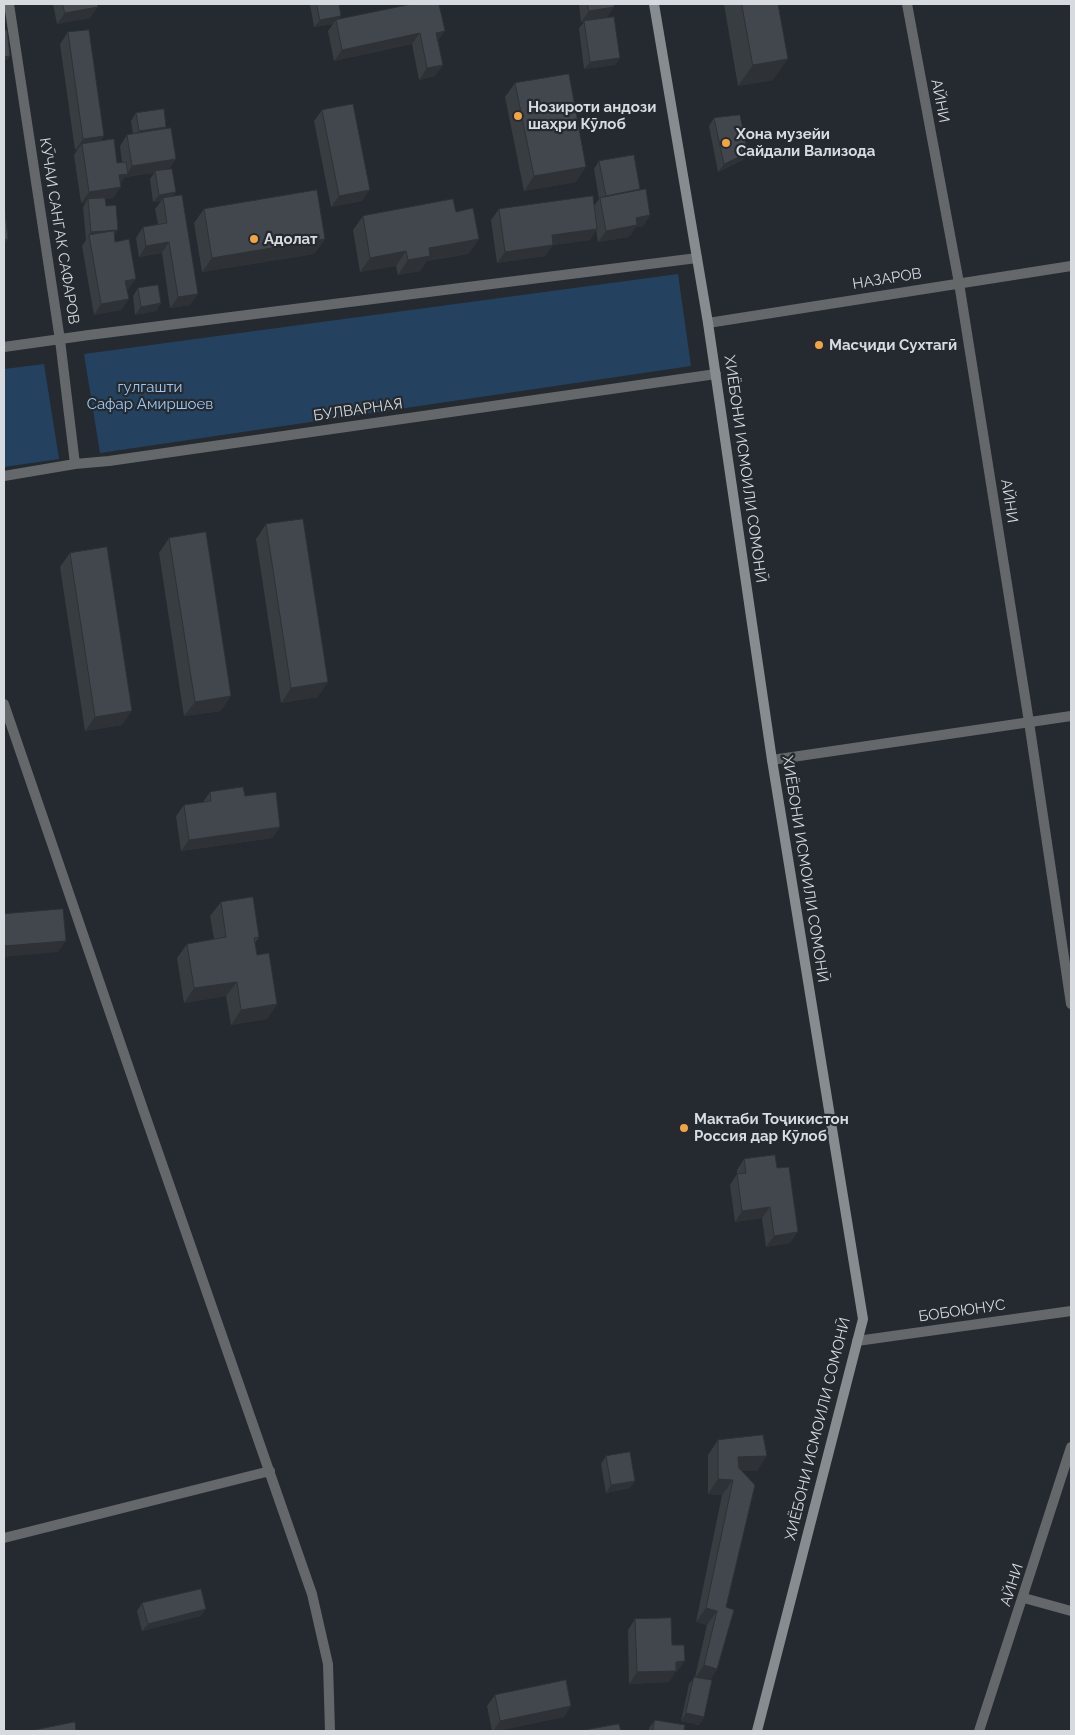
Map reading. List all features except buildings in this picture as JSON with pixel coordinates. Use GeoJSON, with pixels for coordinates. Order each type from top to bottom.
{"type":"FeatureCollection","features":[{"type":"Feature","properties":{"kind":"main road","name":"ХИЁБОНИ ИСМОИЛИ СОМОНӢ"},"geometry":{"type":"LineString","coordinates":[[654,4],[708,323],[772,760],[863,1319],[757,1731]]}},
{"type":"Feature","properties":{"kind":"street","name":"КӮЧАИ САНГАК САФАРОВ"},"geometry":{"type":"LineString","coordinates":[[9,4],[60,340],[75,464]]}},
{"type":"Feature","properties":{"kind":"street","name":"АЙНИ"},"geometry":{"type":"LineString","coordinates":[[907,4],[959,283],[1029,722],[1071,1004]]}},
{"type":"Feature","properties":{"kind":"street"},"geometry":{"type":"LineString","coordinates":[[4,347],[697,258]]}},
{"type":"Feature","properties":{"kind":"street","name":"НАЗАРОВ"},"geometry":{"type":"LineString","coordinates":[[708,323],[1071,266]]}},
{"type":"Feature","properties":{"kind":"street","name":"БУЛВАРНАЯ"},"geometry":{"type":"LineString","coordinates":[[4,476],[75,464],[716,374]]}},
{"type":"Feature","properties":{"kind":"street"},"geometry":{"type":"LineString","coordinates":[[4,704],[149,1128],[312,1594],[328,1664],[330,1731]]}},
{"type":"Feature","properties":{"kind":"street"},"geometry":{"type":"LineString","coordinates":[[772,760],[1071,716]]}},
{"type":"Feature","properties":{"kind":"street","name":"БОБОЮНУС"},"geometry":{"type":"LineString","coordinates":[[857,1341],[1071,1311]]}},
{"type":"Feature","properties":{"kind":"street","name":"АЙНИ"},"geometry":{"type":"LineString","coordinates":[[979,1731],[1024,1598],[1071,1447]]}},
{"type":"Feature","properties":{"kind":"street"},"geometry":{"type":"LineString","coordinates":[[4,1538],[270,1471]]}},
{"type":"Feature","properties":{"kind":"street"},"geometry":{"type":"LineString","coordinates":[[1024,1598],[1071,1611]]}},
{"type":"Feature","properties":{"kind":"green space","name":"гулгашти Сафар Амиршоев"},"geometry":{"type":"Polygon","coordinates":[[[678,274],[691,366],[100,453],[84,354],[678,274]]]}},
{"type":"Feature","properties":{"kind":"green space","name":"гулгашти Сафар Амиршоев"},"geometry":{"type":"Polygon","coordinates":[[[44,364],[59,459],[4,467],[4,369],[44,364]]]}},
{"type":"Feature","properties":{"kind":"place","name":"Нозироти андози шаҳри Кӯлоб"},"geometry":{"type":"Point","coordinates":[518,116]}},
{"type":"Feature","properties":{"kind":"place","name":"Хона музейи Сайдали Вализода"},"geometry":{"type":"Point","coordinates":[726,143]}},
{"type":"Feature","properties":{"kind":"place","name":"Адолат"},"geometry":{"type":"Point","coordinates":[254,239]}},
{"type":"Feature","properties":{"kind":"place","name":"Масҷиди Сухтагӣ"},"geometry":{"type":"Point","coordinates":[819,345]}},
{"type":"Feature","properties":{"kind":"place","name":"Мактаби Тоҷикистон Россия дар Кӯлоб"},"geometry":{"type":"Point","coordinates":[684,1128]}}]}
